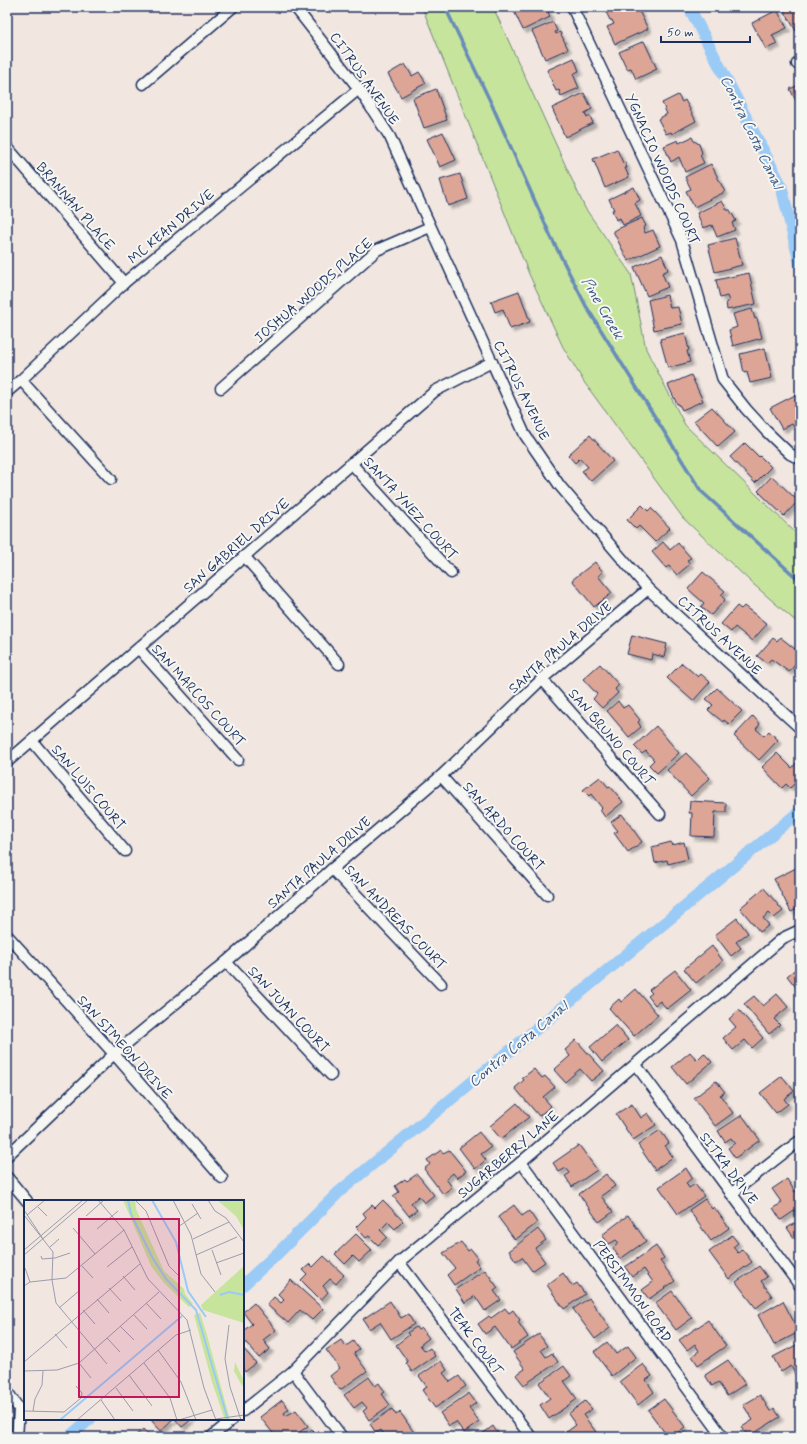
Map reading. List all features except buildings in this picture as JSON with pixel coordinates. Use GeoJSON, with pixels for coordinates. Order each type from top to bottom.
{"type":"FeatureCollection","features":[{"type":"Feature","properties":{"kind":"street"},"geometry":{"type":"LineString","coordinates":[[143,84],[233,7]]}},
{"type":"Feature","properties":{"kind":"street","name":"CITRUS AVENUE"},"geometry":{"type":"LineString","coordinates":[[295,7],[359,89],[390,137],[525,435],[560,486],[648,588],[800,728]]}},
{"type":"Feature","properties":{"kind":"street","name":"YGNACIO WOODS COURT"},"geometry":{"type":"LineString","coordinates":[[572,7],[682,240],[723,380],[766,431],[790,454],[800,459]]}},
{"type":"Feature","properties":{"kind":"street","name":"MC KEAN DRIVE"},"geometry":{"type":"LineString","coordinates":[[7,392],[124,283],[359,89]]}},
{"type":"Feature","properties":{"kind":"street","name":"BRANNAN PLACE"},"geometry":{"type":"LineString","coordinates":[[7,147],[124,283]]}},
{"type":"Feature","properties":{"kind":"street","name":"JOSHUA WOODS PLACE"},"geometry":{"type":"LineString","coordinates":[[222,388],[377,250],[430,227]]}},
{"type":"Feature","properties":{"kind":"street","name":"SAN GABRIEL DRIVE"},"geometry":{"type":"LineString","coordinates":[[7,762],[435,391],[492,362]]}},
{"type":"Feature","properties":{"kind":"street"},"geometry":{"type":"LineString","coordinates":[[21,380],[111,479]]}},
{"type":"Feature","properties":{"kind":"street","name":"SANTA YNEZ COURT"},"geometry":{"type":"LineString","coordinates":[[351,463],[450,572]]}},
{"type":"Feature","properties":{"kind":"street"},"geometry":{"type":"LineString","coordinates":[[244,556],[339,664]]}},
{"type":"Feature","properties":{"kind":"street","name":"SANTA PAULA DRIVE"},"geometry":{"type":"LineString","coordinates":[[7,1156],[114,1054],[226,962],[441,776],[542,679],[648,588]]}},
{"type":"Feature","properties":{"kind":"street","name":"SAN MARCOS COURT"},"geometry":{"type":"LineString","coordinates":[[139,649],[238,760]]}},
{"type":"Feature","properties":{"kind":"street","name":"SAN BRUNO COURT"},"geometry":{"type":"LineString","coordinates":[[542,679],[660,814]]}},
{"type":"Feature","properties":{"kind":"street","name":"SAN LUIS COURT"},"geometry":{"type":"LineString","coordinates":[[32,741],[125,851]]}},
{"type":"Feature","properties":{"kind":"street","name":"SAN ARDO COURT"},"geometry":{"type":"LineString","coordinates":[[441,776],[547,895]]}},
{"type":"Feature","properties":{"kind":"street","name":"SAN ANDREAS COURT"},"geometry":{"type":"LineString","coordinates":[[332,869],[441,984]]}},
{"type":"Feature","properties":{"kind":"street","name":"SUGARBERRY LANE"},"geometry":{"type":"LineString","coordinates":[[244,1410],[293,1370],[398,1262],[636,1066],[783,938],[800,930]]}},
{"type":"Feature","properties":{"kind":"street","name":"SAN SIMEON DRIVE"},"geometry":{"type":"LineString","coordinates":[[7,935],[114,1054],[222,1178]]}},
{"type":"Feature","properties":{"kind":"street","name":"SAN JUAN COURT"},"geometry":{"type":"LineString","coordinates":[[226,962],[331,1075]]}},
{"type":"Feature","properties":{"kind":"street","name":"SITKA DRIVE"},"geometry":{"type":"LineString","coordinates":[[636,1066],[800,1286]]}},
{"type":"Feature","properties":{"kind":"street"},"geometry":{"type":"LineString","coordinates":[[731,1194],[798,1142]]}},
{"type":"Feature","properties":{"kind":"street","name":"PERSIMMON ROAD"},"geometry":{"type":"LineString","coordinates":[[521,1162],[723,1437]]}},
{"type":"Feature","properties":{"kind":"street"},"geometry":{"type":"LineString","coordinates":[[7,1177],[25,1200]]}},
{"type":"Feature","properties":{"kind":"street","name":"TEAK COURT"},"geometry":{"type":"LineString","coordinates":[[398,1262],[531,1437]]}},
{"type":"Feature","properties":{"kind":"street"},"geometry":{"type":"LineString","coordinates":[[293,1370],[342,1437]]}},
{"type":"Feature","properties":{"kind":"street"},"geometry":{"type":"LineString","coordinates":[[7,1391],[19,1409],[17,1437]]}},
{"type":"Feature","properties":{"kind":"street"},"geometry":{"type":"LineString","coordinates":[[211,1437],[233,1420]]}},
{"type":"Feature","properties":{"kind":"green space"},"geometry":{"type":"Polygon","coordinates":[[[422,7],[493,7],[585,208],[631,274],[646,349],[685,425],[800,537],[800,625],[752,583],[683,518],[584,382],[563,347],[529,274],[422,7]]]}},
{"type":"Feature","properties":{"kind":"waterway","name":"Pine Creek"},"geometry":{"type":"LineString","coordinates":[[445,7],[492,105],[551,237],[586,306],[701,491],[800,581]]}},
{"type":"Feature","properties":{"kind":"waterway","name":"Contra Costa Canal"},"geometry":{"type":"LineString","coordinates":[[689,7],[781,185],[800,264]]}},
{"type":"Feature","properties":{"kind":"waterway","name":"Contra Costa Canal"},"geometry":{"type":"LineString","coordinates":[[244,1284],[279,1252],[339,1192],[800,811]]}},
{"type":"Feature","properties":{"kind":"waterway","name":"Contra Costa Canal"},"geometry":{"type":"LineString","coordinates":[[69,1437],[89,1420]]}}]}
